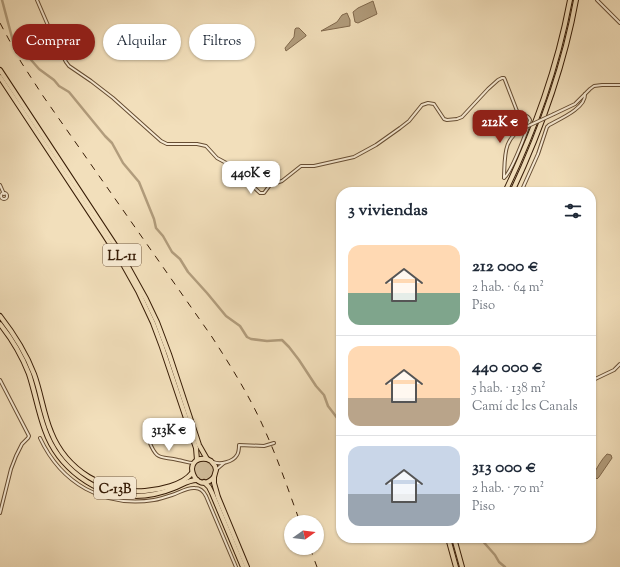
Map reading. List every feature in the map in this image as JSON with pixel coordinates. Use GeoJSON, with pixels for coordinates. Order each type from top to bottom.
{"type":"FeatureCollection","features":[{"type":"Feature","properties":{"kind":"highway"},"geometry":{"type":"LineString","coordinates":[[507,187],[546,95],[559,50],[570,0]]}},
{"type":"Feature","properties":{"kind":"highway"},"geometry":{"type":"LineString","coordinates":[[514,187],[537,136],[554,90],[570,30],[576,0]]}},
{"type":"Feature","properties":{"kind":"highway","name":"LL-11"},"geometry":{"type":"LineString","coordinates":[[0,70],[109,235],[137,282],[161,333],[197,441],[202,452],[215,466],[216,470]]}},
{"type":"Feature","properties":{"kind":"highway","name":"LL-11"},"geometry":{"type":"LineString","coordinates":[[0,77],[108,241],[138,291],[153,323],[168,362],[197,452],[196,461]]}},
{"type":"Feature","properties":{"kind":"highway","name":"C-13B"},"geometry":{"type":"LineString","coordinates":[[0,316],[11,330],[30,364],[53,437],[63,454],[78,470],[106,486],[136,491],[149,491],[168,487],[188,478],[192,471]]}},
{"type":"Feature","properties":{"kind":"highway","name":"C-13B"},"geometry":{"type":"LineString","coordinates":[[0,324],[16,348],[27,371],[50,442],[67,466],[76,474],[102,489],[118,494],[134,496],[164,492],[197,480]]}},
{"type":"Feature","properties":{"kind":"highway"},"geometry":{"type":"LineString","coordinates":[[209,460],[203,458],[196,461],[192,471],[194,477],[200,482],[211,480],[216,470]]}},
{"type":"Feature","properties":{"kind":"highway"},"geometry":{"type":"LineString","coordinates":[[214,476],[216,489],[223,510],[227,515],[248,567]]}},
{"type":"Feature","properties":{"kind":"highway"},"geometry":{"type":"LineString","coordinates":[[204,482],[212,491],[243,567]]}},
{"type":"Feature","properties":{"kind":"highway"},"geometry":{"type":"LineString","coordinates":[[449,543],[456,567]]}},
{"type":"Feature","properties":{"kind":"highway"},"geometry":{"type":"LineString","coordinates":[[455,543],[462,567]]}},
{"type":"Feature","properties":{"kind":"street"},"geometry":{"type":"LineString","coordinates":[[37,0],[53,37],[69,66],[117,101],[161,140],[172,144],[198,144],[206,146],[217,158],[230,165],[260,193],[264,193],[270,185],[282,181],[301,166],[314,166],[354,157],[376,145],[400,128],[424,104],[434,104],[444,119],[459,118],[464,115],[500,78],[504,78],[518,110],[527,115],[530,120],[512,165],[508,174],[504,178],[506,150],[508,142],[515,133],[526,127],[554,114],[575,104],[590,89],[597,85],[620,85]]}},
{"type":"Feature","properties":{"kind":"street"},"geometry":{"type":"LineString","coordinates":[[597,0],[620,23]]}},
{"type":"Feature","properties":{"kind":"street"},"geometry":{"type":"LineString","coordinates":[[523,187],[538,154],[547,127],[579,107],[585,99],[585,94]]}},
{"type":"Feature","properties":{"kind":"street"},"geometry":{"type":"LineString","coordinates":[[0,185],[7,198],[1,199]]}},
{"type":"Feature","properties":{"kind":"street"},"geometry":{"type":"LineString","coordinates":[[1,199],[1,196],[4,194]]}},
{"type":"Feature","properties":{"kind":"street"},"geometry":{"type":"LineString","coordinates":[[596,379],[614,370],[620,364]]}},
{"type":"Feature","properties":{"kind":"street"},"geometry":{"type":"LineString","coordinates":[[0,380],[29,436],[18,450],[0,513]]}},
{"type":"Feature","properties":{"kind":"street"},"geometry":{"type":"LineString","coordinates":[[40,438],[50,457],[64,473],[80,486],[91,492],[106,497],[124,501],[142,501],[164,498],[190,488],[199,489],[206,496],[236,567]]}},
{"type":"Feature","properties":{"kind":"street"},"geometry":{"type":"LineString","coordinates":[[149,441],[153,452],[157,456],[186,462],[196,461]]}},
{"type":"Feature","properties":{"kind":"street"},"geometry":{"type":"LineString","coordinates":[[209,460],[218,464],[234,459],[239,451],[239,445],[264,446],[274,443]]}},
{"type":"Feature","properties":{"kind":"street"},"geometry":{"type":"LineString","coordinates":[[186,462],[192,471]]}},
{"type":"Feature","properties":{"kind":"street"},"geometry":{"type":"LineString","coordinates":[[216,470],[224,463]]}},
{"type":"Feature","properties":{"kind":"shaded area"},"geometry":{"type":"Polygon","coordinates":[[[373,1],[377,14],[358,23],[355,22],[353,12],[373,1]]]}},
{"type":"Feature","properties":{"kind":"shaded area"},"geometry":{"type":"Polygon","coordinates":[[[347,13],[350,20],[350,26],[321,31],[337,22],[342,15],[347,13]]]}},
{"type":"Feature","properties":{"kind":"shaded area"},"geometry":{"type":"Polygon","coordinates":[[[296,28],[299,28],[306,36],[286,51],[285,48],[294,37],[296,28]]]}},
{"type":"Feature","properties":{"kind":"shaded area"},"geometry":{"type":"Polygon","coordinates":[[[607,454],[611,455],[612,458],[597,479],[596,470],[607,454]]]}},
{"type":"Feature","properties":{"kind":"shaded area"},"geometry":{"type":"Polygon","coordinates":[[[204,460],[211,463],[214,470],[211,477],[204,480],[197,477],[194,470],[197,463],[204,460]]]}},
{"type":"Feature","properties":{"kind":"waterway"},"geometry":{"type":"LineString","coordinates":[[2,0],[14,45],[25,53],[39,69],[54,80],[59,86],[69,92],[112,143],[123,163],[139,182],[154,219],[156,228],[188,272],[226,316],[240,326],[247,337],[267,341],[282,340],[299,360],[316,386],[324,395],[328,406],[336,416]]}},
{"type":"Feature","properties":{"kind":"waterway"},"geometry":{"type":"LineString","coordinates":[[484,543],[499,562],[505,567]]}},
{"type":"Feature","properties":{"kind":"railway"},"geometry":{"type":"LineString","coordinates":[[0,23],[21,62],[43,96],[212,337],[234,372],[248,396],[266,433],[280,466],[298,515]]}},
{"type":"Feature","properties":{"kind":"railway"},"geometry":{"type":"LineString","coordinates":[[313,555],[317,567]]}}]}
